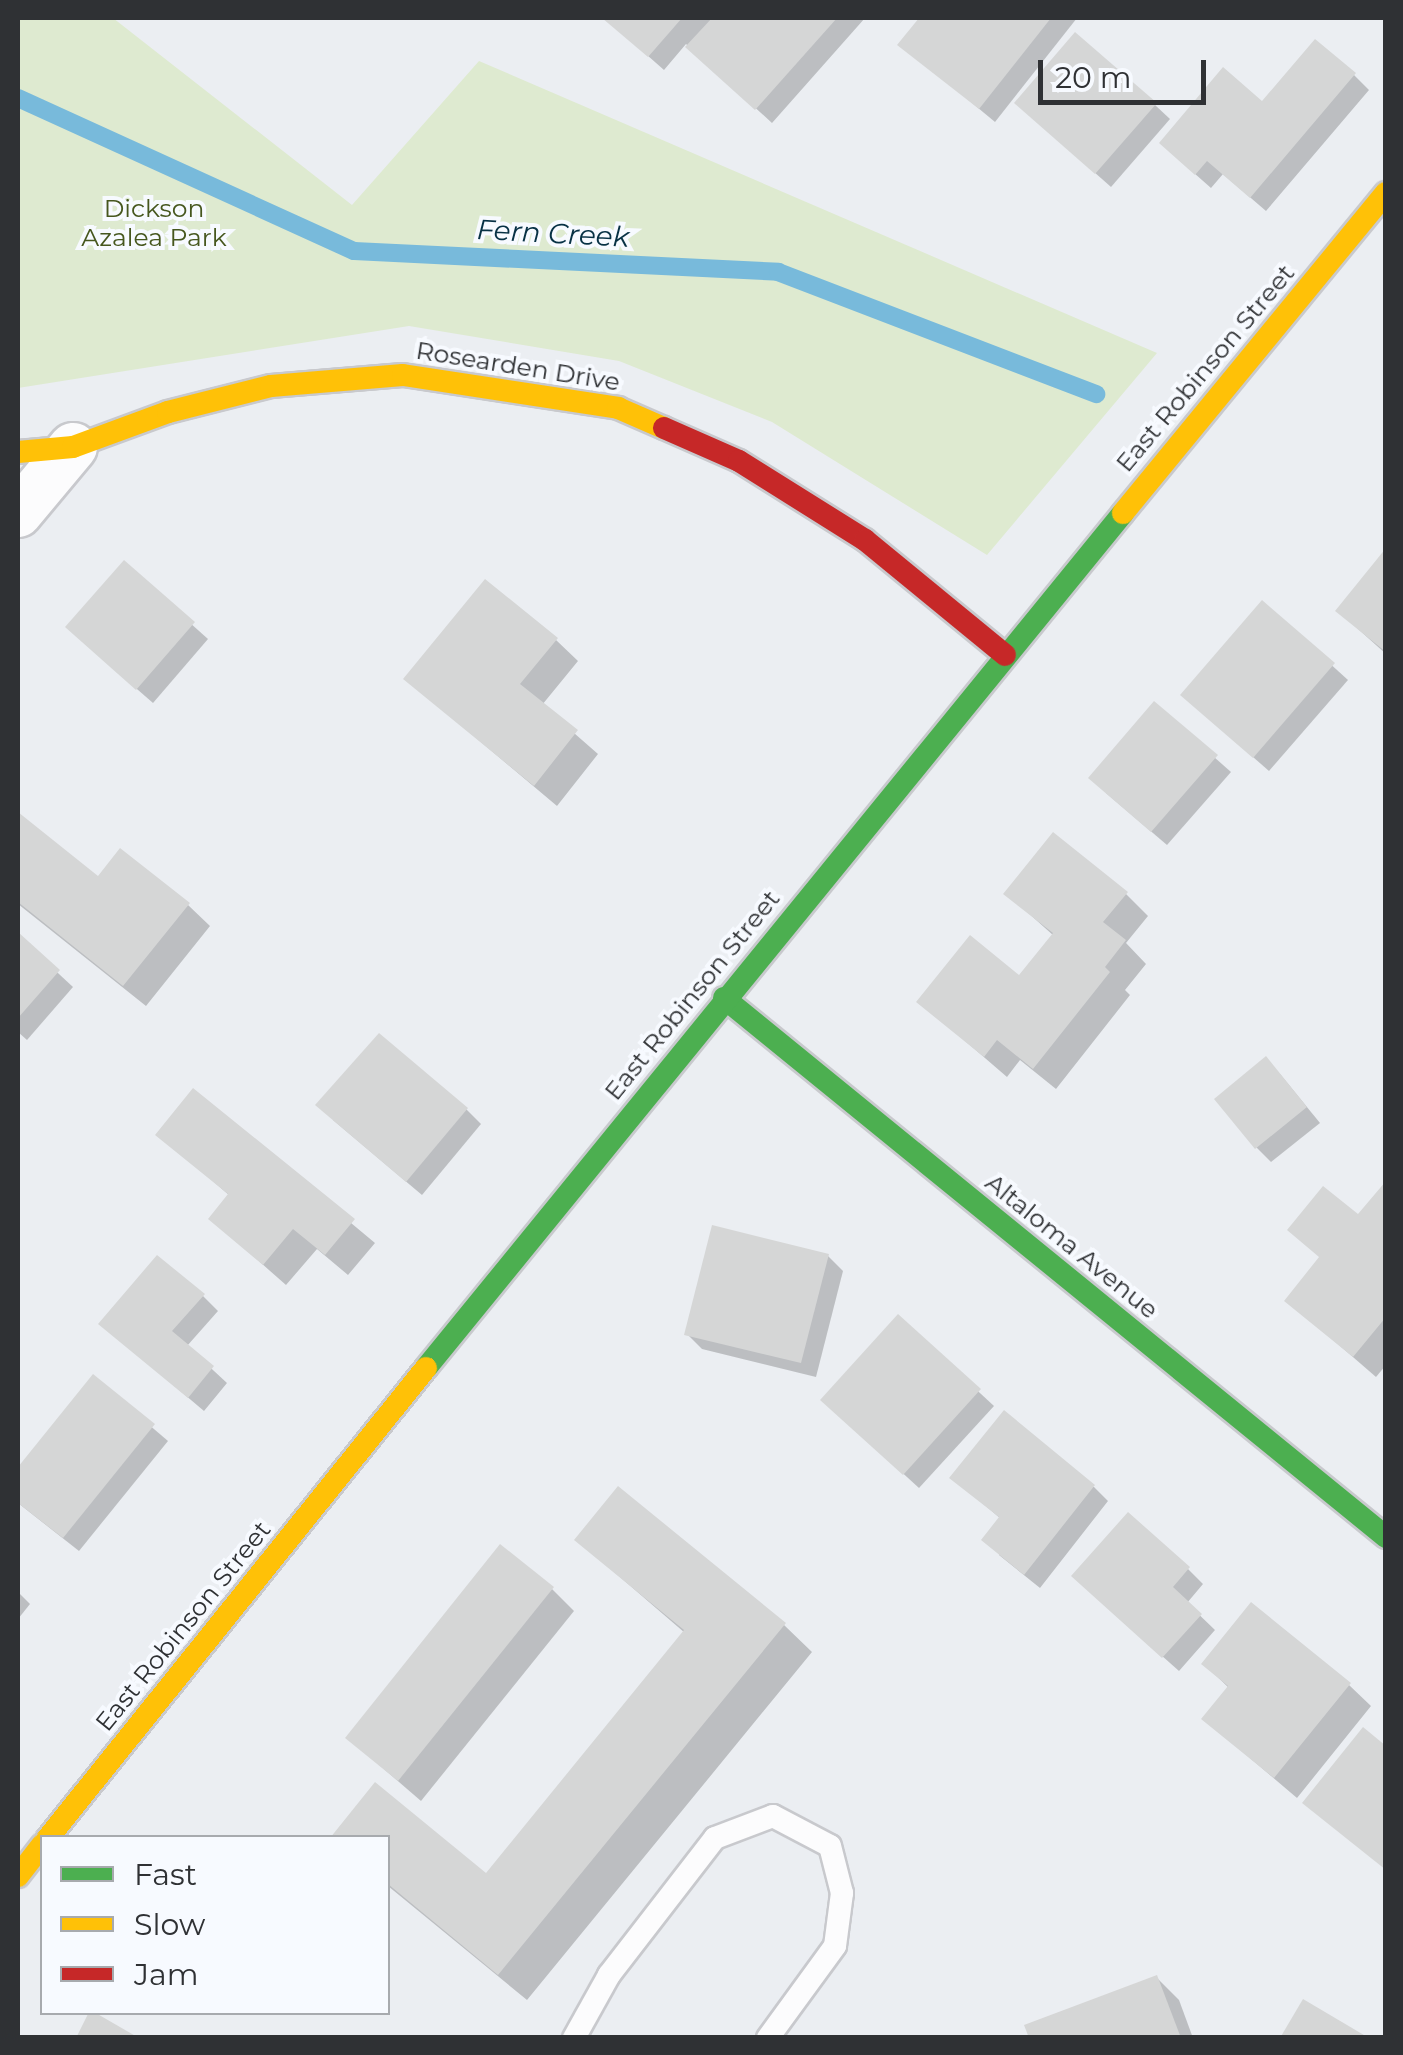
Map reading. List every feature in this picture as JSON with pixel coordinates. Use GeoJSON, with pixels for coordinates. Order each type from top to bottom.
{"type":"FeatureCollection","features":[{"type":"Feature","properties":{"kind":"main road","name":"East Robinson Street"},"geometry":{"type":"LineString","coordinates":[[50,1835],[724,998],[1386,193]]}},
{"type":"Feature","properties":{"kind":"main road","name":"Rosearden Drive"},"geometry":{"type":"LineString","coordinates":[[18,452],[73,447],[168,412],[271,386],[403,375],[618,408],[739,461],[866,540],[1005,655]]}},
{"type":"Feature","properties":{"kind":"main road","name":"Altaloma Avenue"},"geometry":{"type":"LineString","coordinates":[[724,998],[1384,1532]]}},
{"type":"Feature","properties":{"kind":"main road"},"geometry":{"type":"LineString","coordinates":[[18,1876],[40,1848]]}},
{"type":"Feature","properties":{"kind":"street"},"geometry":{"type":"LineString","coordinates":[[18,513],[73,447]]}},
{"type":"Feature","properties":{"kind":"lane"},"geometry":{"type":"LineString","coordinates":[[574,2038],[609,1975],[715,1838],[773,1816],[830,1846],[842,1893],[835,1946],[768,2038]]}},
{"type":"Feature","properties":{"kind":"green space","name":"Dickson Azalea Park"},"geometry":{"type":"Polygon","coordinates":[[[18,18],[113,18],[352,205],[479,61],[1157,353],[987,555],[772,422],[619,361],[409,326],[18,388],[18,18]]]}},
{"type":"Feature","properties":{"kind":"building"},"geometry":{"type":"Polygon","coordinates":[[[602,18],[682,18],[648,57],[602,18]]]}},
{"type":"Feature","properties":{"kind":"building"},"geometry":{"type":"Polygon","coordinates":[[[712,18],[837,18],[755,110],[685,47],[712,18]]]}},
{"type":"Feature","properties":{"kind":"building"},"geometry":{"type":"Polygon","coordinates":[[[919,18],[1051,18],[979,109],[897,45],[919,18]]]}},
{"type":"Feature","properties":{"kind":"building"},"geometry":{"type":"Polygon","coordinates":[[[1075,32],[1157,103],[1095,174],[1014,103],[1075,32]]]}},
{"type":"Feature","properties":{"kind":"building"},"geometry":{"type":"Polygon","coordinates":[[[1315,39],[1356,73],[1250,198],[1207,161],[1195,175],[1159,143],[1223,67],[1262,101],[1315,39]]]}},
{"type":"Feature","properties":{"kind":"building"},"geometry":{"type":"Polygon","coordinates":[[[1386,548],[1386,652],[1335,611],[1386,548]]]}},
{"type":"Feature","properties":{"kind":"building"},"geometry":{"type":"Polygon","coordinates":[[[124,560],[195,622],[136,690],[65,627],[124,560]]]}},
{"type":"Feature","properties":{"kind":"building"},"geometry":{"type":"Polygon","coordinates":[[[485,579],[558,638],[520,684],[578,730],[534,786],[403,679],[485,579]]]}},
{"type":"Feature","properties":{"kind":"building"},"geometry":{"type":"Polygon","coordinates":[[[1262,600],[1335,663],[1253,758],[1180,695],[1262,600]]]}},
{"type":"Feature","properties":{"kind":"building"},"geometry":{"type":"Polygon","coordinates":[[[1154,701],[1218,755],[1151,832],[1088,778],[1154,701]]]}},
{"type":"Feature","properties":{"kind":"building"},"geometry":{"type":"Polygon","coordinates":[[[18,812],[98,876],[120,848],[190,903],[123,986],[18,902],[18,812]]]}},
{"type":"Feature","properties":{"kind":"building"},"geometry":{"type":"Polygon","coordinates":[[[1053,832],[1128,892],[1103,922],[1126,940],[1105,967],[1110,972],[1033,1069],[997,1040],[984,1057],[916,1002],[970,935],[1019,975],[1053,933],[1003,894],[1053,832]]]}},
{"type":"Feature","properties":{"kind":"building"},"geometry":{"type":"Polygon","coordinates":[[[18,932],[60,970],[18,1018],[18,932]]]}},
{"type":"Feature","properties":{"kind":"building"},"geometry":{"type":"Polygon","coordinates":[[[379,1033],[468,1108],[406,1182],[315,1105],[379,1033]]]}},
{"type":"Feature","properties":{"kind":"building"},"geometry":{"type":"Polygon","coordinates":[[[1266,1056],[1307,1107],[1255,1149],[1214,1099],[1266,1056]]]}},
{"type":"Feature","properties":{"kind":"building"},"geometry":{"type":"Polygon","coordinates":[[[193,1088],[355,1219],[325,1255],[293,1229],[263,1265],[208,1219],[228,1194],[155,1135],[193,1088]]]}},
{"type":"Feature","properties":{"kind":"building"},"geometry":{"type":"Polygon","coordinates":[[[1386,1181],[1386,1317],[1353,1357],[1284,1301],[1319,1257],[1287,1230],[1323,1186],[1358,1214],[1386,1181]]]}},
{"type":"Feature","properties":{"kind":"building"},"geometry":{"type":"Polygon","coordinates":[[[712,1225],[829,1254],[801,1363],[684,1335],[712,1225]]]}},
{"type":"Feature","properties":{"kind":"building"},"geometry":{"type":"Polygon","coordinates":[[[157,1255],[205,1294],[172,1331],[214,1366],[188,1398],[98,1324],[157,1255]]]}},
{"type":"Feature","properties":{"kind":"building"},"geometry":{"type":"Polygon","coordinates":[[[898,1314],[981,1389],[903,1475],[820,1400],[898,1314]]]}},
{"type":"Feature","properties":{"kind":"building"},"geometry":{"type":"Polygon","coordinates":[[[93,1374],[155,1424],[63,1538],[18,1503],[18,1467],[93,1374]]]}},
{"type":"Feature","properties":{"kind":"building"},"geometry":{"type":"Polygon","coordinates":[[[1004,1410],[1095,1485],[1024,1575],[981,1540],[999,1517],[949,1478],[1004,1410]]]}},
{"type":"Feature","properties":{"kind":"building"},"geometry":{"type":"Polygon","coordinates":[[[618,1486],[786,1623],[498,1975],[390,1886],[390,1835],[332,1835],[375,1782],[486,1873],[684,1630],[574,1540],[618,1486]]]}},
{"type":"Feature","properties":{"kind":"building"},"geometry":{"type":"Polygon","coordinates":[[[1128,1512],[1190,1567],[1173,1587],[1202,1614],[1162,1658],[1071,1576],[1128,1512]]]}},
{"type":"Feature","properties":{"kind":"building"},"geometry":{"type":"Polygon","coordinates":[[[500,1544],[554,1587],[398,1781],[345,1738],[500,1544]]]}},
{"type":"Feature","properties":{"kind":"building"},"geometry":{"type":"Polygon","coordinates":[[[1251,1602],[1351,1683],[1274,1778],[1201,1719],[1228,1686],[1201,1664],[1251,1602]]]}},
{"type":"Feature","properties":{"kind":"building"},"geometry":{"type":"Polygon","coordinates":[[[1363,1727],[1386,1746],[1386,1870],[1302,1803],[1363,1727]]]}},
{"type":"Feature","properties":{"kind":"building"},"geometry":{"type":"Polygon","coordinates":[[[1157,1975],[1181,2038],[1029,2038],[1024,2025],[1157,1975]]]}},
{"type":"Feature","properties":{"kind":"building"},"geometry":{"type":"Polygon","coordinates":[[[1303,1999],[1369,2038],[1280,2038],[1303,1999]]]}},
{"type":"Feature","properties":{"kind":"building"},"geometry":{"type":"Polygon","coordinates":[[[88,2015],[99,2015],[139,2038],[76,2038],[88,2015]]]}},
{"type":"Feature","properties":{"kind":"waterway","name":"Fern Creek"},"geometry":{"type":"LineString","coordinates":[[18,98],[354,251],[778,272],[1096,394]]}},
{"type":"Feature","properties":{"kind":"traffic: fast"},"geometry":{"type":"LineString","coordinates":[[426,1368],[1123,513]]}},
{"type":"Feature","properties":{"kind":"traffic: fast"},"geometry":{"type":"LineString","coordinates":[[724,998],[1386,1537]]}},
{"type":"Feature","properties":{"kind":"traffic: slow"},"geometry":{"type":"LineString","coordinates":[[1123,513],[1386,193]]}},
{"type":"Feature","properties":{"kind":"traffic: slow"},"geometry":{"type":"LineString","coordinates":[[18,452],[73,447],[168,412],[271,386],[403,375],[618,408],[664,428]]}},
{"type":"Feature","properties":{"kind":"traffic: slow"},"geometry":{"type":"LineString","coordinates":[[50,1835],[426,1368]]}},
{"type":"Feature","properties":{"kind":"traffic: slow"},"geometry":{"type":"LineString","coordinates":[[18,1876],[40,1848]]}},
{"type":"Feature","properties":{"kind":"traffic: jam"},"geometry":{"type":"LineString","coordinates":[[664,428],[739,461],[865,540],[1005,655]]}}]}
